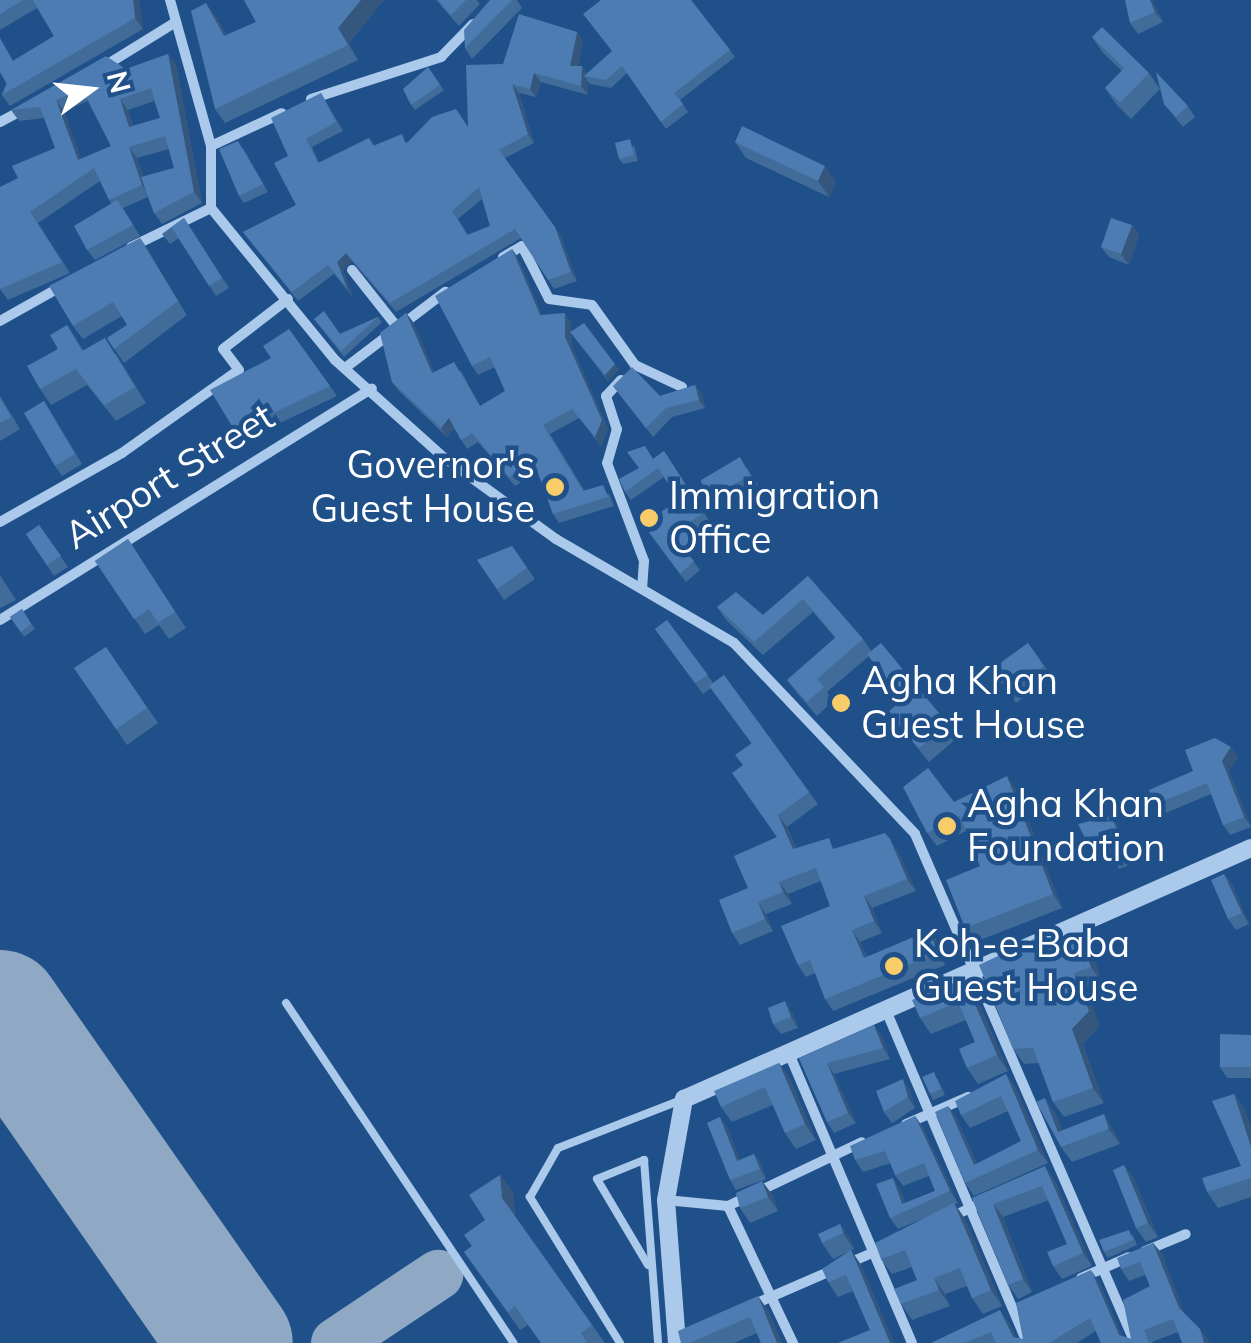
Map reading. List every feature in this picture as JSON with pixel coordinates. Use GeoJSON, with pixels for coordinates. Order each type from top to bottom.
{"type":"FeatureCollection","features":[{"type":"Feature","properties":{"kind":"street"},"geometry":{"type":"LineString","coordinates":[[170,0],[211,146],[211,208],[344,368],[372,388],[443,456],[734,644],[915,834],[1024,1073],[1134,1343]]}},
{"type":"Feature","properties":{"kind":"street"},"geometry":{"type":"LineString","coordinates":[[211,146],[348,82],[442,57],[486,10]]}},
{"type":"Feature","properties":{"kind":"street"},"geometry":{"type":"LineString","coordinates":[[80,80],[176,22]]}},
{"type":"Feature","properties":{"kind":"street"},"geometry":{"type":"LineString","coordinates":[[0,122],[48,96]]}},
{"type":"Feature","properties":{"kind":"street"},"geometry":{"type":"LineString","coordinates":[[119,254],[211,208]]}},
{"type":"Feature","properties":{"kind":"street"},"geometry":{"type":"LineString","coordinates":[[495,261],[522,246],[549,298],[592,305],[635,365],[682,387]]}},
{"type":"Feature","properties":{"kind":"street"},"geometry":{"type":"LineString","coordinates":[[352,270],[394,323]]}},
{"type":"Feature","properties":{"kind":"street"},"geometry":{"type":"LineString","coordinates":[[0,321],[85,273]]}},
{"type":"Feature","properties":{"kind":"street"},"geometry":{"type":"LineString","coordinates":[[344,368],[394,323],[461,282]]}},
{"type":"Feature","properties":{"kind":"street"},"geometry":{"type":"LineString","coordinates":[[0,522],[122,454],[239,370],[223,349],[288,299]]}},
{"type":"Feature","properties":{"kind":"street"},"geometry":{"type":"LineString","coordinates":[[635,365],[606,396],[617,429],[606,463],[644,561],[642,588]]}},
{"type":"Feature","properties":{"kind":"street","name":"Airport Street"},"geometry":{"type":"LineString","coordinates":[[0,620],[372,388]]}},
{"type":"Feature","properties":{"kind":"street"},"geometry":{"type":"LineString","coordinates":[[676,1339],[666,1200],[684,1098],[884,1005],[1251,848]]}},
{"type":"Feature","properties":{"kind":"street"},"geometry":{"type":"LineString","coordinates":[[884,1005],[967,1209],[1027,1343]]}},
{"type":"Feature","properties":{"kind":"street"},"geometry":{"type":"LineString","coordinates":[[788,1050],[827,1158],[912,1343]]}},
{"type":"Feature","properties":{"kind":"street"},"geometry":{"type":"LineString","coordinates":[[1008,1080],[1024,1073]]}},
{"type":"Feature","properties":{"kind":"street"},"geometry":{"type":"LineString","coordinates":[[895,1129],[976,1094]]}},
{"type":"Feature","properties":{"kind":"street"},"geometry":{"type":"LineString","coordinates":[[666,1200],[728,1206],[878,1136]]}},
{"type":"Feature","properties":{"kind":"street"},"geometry":{"type":"LineString","coordinates":[[1048,1173],[1064,1166]]}},
{"type":"Feature","properties":{"kind":"street"},"geometry":{"type":"LineString","coordinates":[[935,1224],[999,1195]]}},
{"type":"Feature","properties":{"kind":"street"},"geometry":{"type":"LineString","coordinates":[[728,1206],[793,1343]]}},
{"type":"Feature","properties":{"kind":"street"},"geometry":{"type":"LineString","coordinates":[[1058,1288],[1186,1234]]}},
{"type":"Feature","properties":{"kind":"street"},"geometry":{"type":"LineString","coordinates":[[741,1310],[903,1239]]}},
{"type":"Feature","properties":{"kind":"street"},"geometry":{"type":"LineString","coordinates":[[994,1317],[1027,1302]]}},
{"type":"Feature","properties":{"kind":"lane"},"geometry":{"type":"LineString","coordinates":[[286,1003],[514,1343]]}},
{"type":"Feature","properties":{"kind":"lane"},"geometry":{"type":"LineString","coordinates":[[620,1343],[530,1197],[558,1148],[684,1098]]}},
{"type":"Feature","properties":{"kind":"lane"},"geometry":{"type":"LineString","coordinates":[[648,1265],[644,1160],[597,1179],[648,1265],[676,1339]]}},
{"type":"Feature","properties":{"kind":"building"},"geometry":{"type":"Polygon","coordinates":[[[0,0],[23,0],[0,14],[0,0]]]}},
{"type":"Feature","properties":{"kind":"building"},"geometry":{"type":"Polygon","coordinates":[[[33,0],[133,0],[135,18],[2,95],[7,84],[0,72],[0,38],[13,61],[54,36],[33,0]]]}},
{"type":"Feature","properties":{"kind":"building"},"geometry":{"type":"Polygon","coordinates":[[[244,0],[361,0],[338,28],[348,45],[215,109],[191,11],[206,3],[224,36],[256,22],[244,0]]]}},
{"type":"Feature","properties":{"kind":"building"},"geometry":{"type":"Polygon","coordinates":[[[438,0],[466,0],[451,15],[438,0]]]}},
{"type":"Feature","properties":{"kind":"building"},"geometry":{"type":"Polygon","coordinates":[[[490,0],[512,0],[465,48],[464,30],[490,0]]]}},
{"type":"Feature","properties":{"kind":"building"},"geometry":{"type":"Polygon","coordinates":[[[601,0],[691,0],[730,50],[674,93],[683,104],[661,122],[622,66],[606,80],[584,76],[612,51],[583,14],[601,0]]]}},
{"type":"Feature","properties":{"kind":"building"},"geometry":{"type":"Polygon","coordinates":[[[1125,0],[1150,0],[1155,12],[1130,23],[1125,0]]]}},
{"type":"Feature","properties":{"kind":"building"},"geometry":{"type":"Polygon","coordinates":[[[519,14],[577,32],[570,66],[582,66],[581,86],[534,73],[530,89],[512,84],[528,134],[499,150],[555,227],[571,272],[548,280],[515,229],[390,303],[346,253],[337,262],[347,288],[328,265],[292,292],[243,232],[296,205],[274,163],[288,156],[271,118],[321,93],[336,122],[306,139],[318,163],[369,138],[373,146],[402,134],[406,144],[432,117],[456,109],[468,127],[466,65],[503,64],[519,14]],[[479,187],[452,211],[467,235],[490,226],[479,187]]]}},
{"type":"Feature","properties":{"kind":"building"},"geometry":{"type":"Polygon","coordinates":[[[1102,27],[1149,73],[1120,103],[1105,88],[1124,68],[1092,37],[1102,27]]]}},
{"type":"Feature","properties":{"kind":"building"},"geometry":{"type":"Polygon","coordinates":[[[168,54],[194,192],[154,213],[141,177],[174,168],[165,136],[129,147],[142,185],[109,200],[94,168],[30,212],[62,262],[0,289],[0,187],[18,178],[12,166],[55,148],[40,107],[11,110],[106,56],[126,69],[168,54]],[[151,88],[120,99],[129,127],[160,118],[151,88]],[[82,89],[56,100],[78,160],[111,146],[82,89]]]}},
{"type":"Feature","properties":{"kind":"building"},"geometry":{"type":"Polygon","coordinates":[[[428,67],[440,85],[411,105],[403,89],[428,67]]]}},
{"type":"Feature","properties":{"kind":"building"},"geometry":{"type":"Polygon","coordinates":[[[1156,72],[1188,106],[1176,117],[1164,104],[1156,72]]]}},
{"type":"Feature","properties":{"kind":"building"},"geometry":{"type":"Polygon","coordinates":[[[742,126],[825,166],[818,181],[735,142],[742,126]]]}},
{"type":"Feature","properties":{"kind":"building"},"geometry":{"type":"Polygon","coordinates":[[[630,139],[634,155],[619,159],[615,143],[630,139]]]}},
{"type":"Feature","properties":{"kind":"building"},"geometry":{"type":"Polygon","coordinates":[[[238,141],[263,184],[239,196],[219,149],[238,141]]]}},
{"type":"Feature","properties":{"kind":"building"},"geometry":{"type":"Polygon","coordinates":[[[117,200],[133,225],[87,250],[74,226],[117,200]]]}},
{"type":"Feature","properties":{"kind":"building"},"geometry":{"type":"Polygon","coordinates":[[[184,218],[222,278],[209,286],[172,228],[162,234],[184,218]]]}},
{"type":"Feature","properties":{"kind":"building"},"geometry":{"type":"Polygon","coordinates":[[[1111,218],[1132,225],[1121,254],[1101,247],[1111,218]]]}},
{"type":"Feature","properties":{"kind":"building"},"geometry":{"type":"Polygon","coordinates":[[[140,238],[178,301],[114,349],[107,338],[127,325],[113,302],[73,326],[49,286],[140,238]]]}},
{"type":"Feature","properties":{"kind":"building"},"geometry":{"type":"Polygon","coordinates":[[[512,249],[540,315],[565,313],[565,337],[602,420],[595,437],[572,409],[543,425],[583,491],[603,485],[608,497],[553,514],[534,462],[509,477],[472,433],[461,440],[449,418],[441,428],[392,382],[380,333],[406,313],[432,373],[454,362],[480,406],[505,391],[490,357],[472,366],[435,296],[512,249]]]}},
{"type":"Feature","properties":{"kind":"building"},"geometry":{"type":"Polygon","coordinates":[[[324,311],[340,334],[378,317],[341,351],[314,319],[324,311]]]}},
{"type":"Feature","properties":{"kind":"building"},"geometry":{"type":"Polygon","coordinates":[[[584,323],[615,364],[605,375],[570,332],[584,323]]]}},
{"type":"Feature","properties":{"kind":"building"},"geometry":{"type":"Polygon","coordinates":[[[67,325],[82,351],[105,338],[135,387],[104,405],[76,369],[40,389],[27,366],[58,349],[50,335],[67,325]]]}},
{"type":"Feature","properties":{"kind":"building"},"geometry":{"type":"Polygon","coordinates":[[[289,329],[330,386],[235,431],[210,390],[271,358],[263,346],[289,329]]]}},
{"type":"Feature","properties":{"kind":"building"},"geometry":{"type":"Polygon","coordinates":[[[632,367],[660,396],[695,385],[699,400],[666,408],[646,428],[613,386],[632,367]]]}},
{"type":"Feature","properties":{"kind":"building"},"geometry":{"type":"Polygon","coordinates":[[[0,398],[11,417],[0,423],[0,398]]]}},
{"type":"Feature","properties":{"kind":"building"},"geometry":{"type":"Polygon","coordinates":[[[44,401],[75,454],[55,466],[24,413],[44,401]]]}},
{"type":"Feature","properties":{"kind":"building"},"geometry":{"type":"Polygon","coordinates":[[[645,446],[653,459],[664,451],[704,513],[683,526],[693,539],[682,548],[694,561],[680,574],[643,524],[679,500],[658,468],[625,492],[619,479],[639,468],[627,452],[645,446]]]}},
{"type":"Feature","properties":{"kind":"building"},"geometry":{"type":"Polygon","coordinates":[[[740,457],[750,475],[706,501],[701,480],[740,457]]]}},
{"type":"Feature","properties":{"kind":"building"},"geometry":{"type":"Polygon","coordinates":[[[39,525],[61,556],[47,565],[26,534],[39,525]]]}},
{"type":"Feature","properties":{"kind":"building"},"geometry":{"type":"Polygon","coordinates":[[[128,539],[175,612],[158,623],[149,609],[134,619],[95,561],[128,539]]]}},
{"type":"Feature","properties":{"kind":"building"},"geometry":{"type":"Polygon","coordinates":[[[512,546],[527,568],[497,589],[477,560],[512,546]]]}},
{"type":"Feature","properties":{"kind":"building"},"geometry":{"type":"Polygon","coordinates":[[[808,576],[863,639],[817,679],[824,687],[807,702],[787,680],[836,637],[803,599],[754,642],[717,607],[736,592],[763,615],[808,576]]]}},
{"type":"Feature","properties":{"kind":"building"},"geometry":{"type":"Polygon","coordinates":[[[22,609],[31,624],[21,632],[10,617],[22,609]]]}},
{"type":"Feature","properties":{"kind":"building"},"geometry":{"type":"Polygon","coordinates":[[[667,620],[708,675],[695,683],[655,629],[667,620]]]}},
{"type":"Feature","properties":{"kind":"building"},"geometry":{"type":"Polygon","coordinates":[[[881,643],[948,724],[919,748],[888,712],[902,700],[867,654],[881,643]]]}},
{"type":"Feature","properties":{"kind":"building"},"geometry":{"type":"Polygon","coordinates":[[[1028,643],[1044,666],[1008,692],[992,669],[1028,643]]]}},
{"type":"Feature","properties":{"kind":"building"},"geometry":{"type":"Polygon","coordinates":[[[106,647],[147,708],[116,729],[74,668],[106,647]]]}},
{"type":"Feature","properties":{"kind":"building"},"geometry":{"type":"Polygon","coordinates":[[[724,675],[809,792],[778,815],[793,849],[829,838],[833,849],[885,833],[890,839],[907,879],[864,896],[874,921],[852,930],[864,958],[930,930],[937,953],[825,999],[810,960],[798,965],[781,926],[830,906],[816,868],[779,882],[783,892],[758,902],[765,919],[732,933],[719,900],[748,888],[734,856],[777,837],[732,773],[743,765],[735,755],[752,743],[709,686],[724,675]]]}},
{"type":"Feature","properties":{"kind":"building"},"geometry":{"type":"Polygon","coordinates":[[[1215,738],[1231,747],[1222,761],[1244,817],[1223,825],[1207,783],[1154,805],[1149,790],[1193,771],[1185,750],[1215,738]]]}},
{"type":"Feature","properties":{"kind":"building"},"geometry":{"type":"Polygon","coordinates":[[[928,768],[954,802],[1007,776],[1053,894],[965,928],[946,880],[980,866],[960,816],[927,833],[903,787],[928,768]]]}},
{"type":"Feature","properties":{"kind":"building"},"geometry":{"type":"Polygon","coordinates":[[[1111,816],[1128,856],[1114,861],[1106,842],[1091,850],[1078,824],[1111,816]]]}},
{"type":"Feature","properties":{"kind":"building"},"geometry":{"type":"Polygon","coordinates":[[[1224,874],[1242,913],[1228,919],[1211,880],[1224,874]]]}},
{"type":"Feature","properties":{"kind":"building"},"geometry":{"type":"Polygon","coordinates":[[[1036,938],[1042,952],[1081,938],[1091,967],[1074,973],[1089,1011],[1072,1029],[1093,1088],[1053,1102],[1033,1048],[1013,1049],[979,965],[1036,938]]]}},
{"type":"Feature","properties":{"kind":"building"},"geometry":{"type":"Polygon","coordinates":[[[964,979],[997,1055],[967,1068],[959,1049],[975,1042],[958,1002],[920,1018],[912,1000],[964,979]]]}},
{"type":"Feature","properties":{"kind":"building"},"geometry":{"type":"Polygon","coordinates":[[[785,1001],[791,1017],[773,1024],[768,1008],[785,1001]]]}},
{"type":"Feature","properties":{"kind":"building"},"geometry":{"type":"Polygon","coordinates":[[[874,1025],[883,1048],[827,1063],[848,1113],[827,1122],[799,1058],[874,1025]]]}},
{"type":"Feature","properties":{"kind":"building"},"geometry":{"type":"Polygon","coordinates":[[[1220,1034],[1251,1035],[1251,1067],[1220,1067],[1220,1034]]]}},
{"type":"Feature","properties":{"kind":"building"},"geometry":{"type":"Polygon","coordinates":[[[779,1063],[805,1124],[785,1133],[765,1087],[721,1107],[714,1091],[779,1063]]]}},
{"type":"Feature","properties":{"kind":"building"},"geometry":{"type":"Polygon","coordinates":[[[934,1072],[941,1089],[930,1094],[922,1077],[934,1072]]]}},
{"type":"Feature","properties":{"kind":"building"},"geometry":{"type":"Polygon","coordinates":[[[1006,1074],[1038,1150],[965,1183],[935,1112],[948,1106],[974,1165],[1021,1141],[1001,1096],[961,1115],[955,1101],[1006,1074]]]}},
{"type":"Feature","properties":{"kind":"building"},"geometry":{"type":"Polygon","coordinates":[[[903,1079],[908,1097],[884,1112],[876,1091],[903,1079]]]}},
{"type":"Feature","properties":{"kind":"building"},"geometry":{"type":"Polygon","coordinates":[[[1234,1094],[1251,1147],[1251,1178],[1207,1192],[1202,1178],[1241,1166],[1212,1101],[1234,1094]]]}},
{"type":"Feature","properties":{"kind":"building"},"geometry":{"type":"Polygon","coordinates":[[[1045,1098],[1058,1132],[1104,1114],[1109,1129],[1061,1147],[1036,1102],[1045,1098]]]}},
{"type":"Feature","properties":{"kind":"building"},"geometry":{"type":"Polygon","coordinates":[[[915,1116],[950,1191],[890,1218],[876,1184],[893,1178],[902,1204],[935,1191],[924,1163],[895,1175],[885,1151],[855,1160],[850,1146],[915,1116]]]}},
{"type":"Feature","properties":{"kind":"building"},"geometry":{"type":"Polygon","coordinates":[[[720,1117],[737,1161],[754,1154],[760,1169],[730,1180],[707,1123],[720,1117]]]}},
{"type":"Feature","properties":{"kind":"building"},"geometry":{"type":"Polygon","coordinates":[[[1124,1165],[1148,1223],[1136,1228],[1113,1170],[1124,1165]]]}},
{"type":"Feature","properties":{"kind":"building"},"geometry":{"type":"Polygon","coordinates":[[[1045,1166],[1083,1253],[1053,1266],[1047,1252],[1067,1244],[1042,1186],[993,1204],[1023,1279],[1008,1285],[972,1198],[1045,1166]]]}},
{"type":"Feature","properties":{"kind":"building"},"geometry":{"type":"Polygon","coordinates":[[[500,1175],[502,1198],[592,1325],[581,1333],[587,1343],[541,1343],[515,1306],[508,1312],[464,1252],[472,1246],[464,1235],[485,1220],[469,1195],[500,1175]]]}},
{"type":"Feature","properties":{"kind":"building"},"geometry":{"type":"Polygon","coordinates":[[[762,1181],[768,1197],[740,1208],[736,1193],[762,1181]]]}},
{"type":"Feature","properties":{"kind":"building"},"geometry":{"type":"Polygon","coordinates":[[[954,1203],[991,1290],[972,1298],[960,1268],[934,1278],[939,1290],[901,1304],[894,1289],[917,1280],[905,1250],[881,1259],[875,1243],[954,1203]]]}},
{"type":"Feature","properties":{"kind":"building"},"geometry":{"type":"Polygon","coordinates":[[[840,1224],[843,1233],[822,1243],[818,1234],[840,1224]]]}},
{"type":"Feature","properties":{"kind":"building"},"geometry":{"type":"Polygon","coordinates":[[[1129,1230],[1133,1240],[1104,1252],[1099,1240],[1129,1230]]]}},
{"type":"Feature","properties":{"kind":"building"},"geometry":{"type":"Polygon","coordinates":[[[1153,1243],[1179,1308],[1200,1329],[1204,1343],[1182,1343],[1173,1319],[1144,1330],[1149,1343],[1101,1343],[1090,1318],[1049,1343],[996,1343],[991,1332],[964,1343],[931,1343],[1000,1310],[1013,1337],[1023,1339],[1016,1303],[1091,1270],[1119,1335],[1131,1339],[1123,1300],[1150,1286],[1140,1262],[1121,1269],[1117,1258],[1153,1243]]]}},
{"type":"Feature","properties":{"kind":"building"},"geometry":{"type":"Polygon","coordinates":[[[851,1250],[890,1343],[838,1343],[870,1330],[846,1275],[828,1282],[822,1269],[851,1250]]]}},
{"type":"Feature","properties":{"kind":"building"},"geometry":{"type":"Polygon","coordinates":[[[758,1296],[777,1343],[761,1343],[750,1317],[681,1343],[678,1331],[758,1296]]]}},
{"type":"Feature","properties":{"kind":"taxiway"},"geometry":{"type":"LineString","coordinates":[[336,1343],[438,1275]]}},
{"type":"Feature","properties":{"kind":"taxiway"},"geometry":{"type":"LineString","coordinates":[[226,1335],[240,1343]]}},
{"type":"Feature","properties":{"kind":"runway"},"geometry":{"type":"LineString","coordinates":[[0,1011],[232,1343]]}},
{"type":"Feature","properties":{"kind":"place","name":"Governor's Guest House"},"geometry":{"type":"Point","coordinates":[555,487]}},
{"type":"Feature","properties":{"kind":"place","name":"Immigration Office"},"geometry":{"type":"Point","coordinates":[649,518]}},
{"type":"Feature","properties":{"kind":"place","name":"Agha Khan Guest House"},"geometry":{"type":"Point","coordinates":[841,703]}},
{"type":"Feature","properties":{"kind":"place","name":"Agha Khan Foundation"},"geometry":{"type":"Point","coordinates":[947,826]}},
{"type":"Feature","properties":{"kind":"place","name":"Koh-e-Baba Guest House"},"geometry":{"type":"Point","coordinates":[894,966]}}]}
